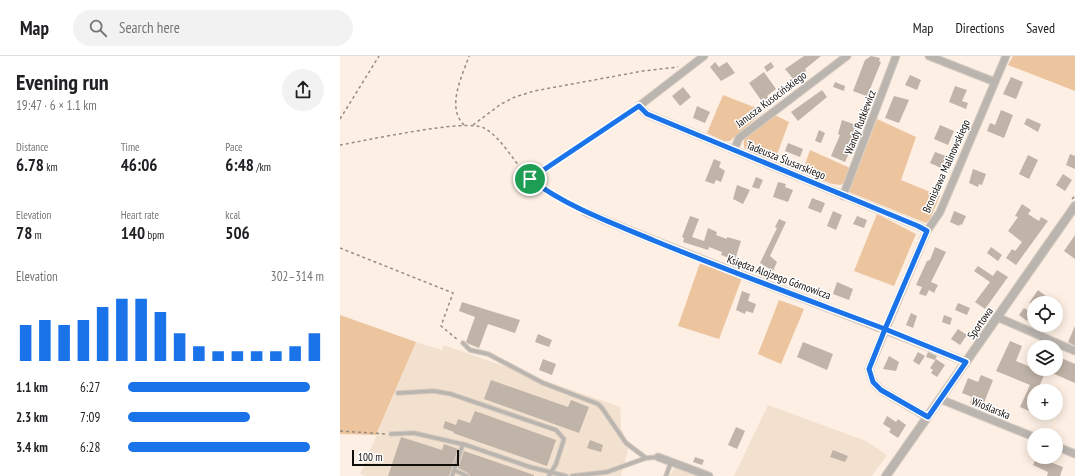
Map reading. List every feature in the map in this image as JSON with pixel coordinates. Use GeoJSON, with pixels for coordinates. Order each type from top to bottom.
{"type":"FeatureCollection","features":[{"type":"Feature","properties":{"kind":"street"},"geometry":{"type":"LineString","coordinates":[[639,106],[704,56]]}},
{"type":"Feature","properties":{"kind":"street","name":"Janusza Kusocińskiego"},"geometry":{"type":"LineString","coordinates":[[734,150],[739,138],[847,56]]}},
{"type":"Feature","properties":{"kind":"street","name":"Wandy Rutkiewicz"},"geometry":{"type":"LineString","coordinates":[[844,196],[896,56]]}},
{"type":"Feature","properties":{"kind":"street"},"geometry":{"type":"LineString","coordinates":[[929,56],[995,82]]}},
{"type":"Feature","properties":{"kind":"street","name":"Bronisława Malinowskiego"},"geometry":{"type":"LineString","coordinates":[[928,417],[881,390],[873,382],[869,369],[927,231],[940,212],[1006,56]]}},
{"type":"Feature","properties":{"kind":"street","name":"Tadeusza Ślusarskiego"},"geometry":{"type":"LineString","coordinates":[[639,106],[647,114],[927,231]]}},
{"type":"Feature","properties":{"kind":"street","name":"Sportowa"},"geometry":{"type":"LineString","coordinates":[[886,476],[1075,206]]}},
{"type":"Feature","properties":{"kind":"street","name":"Księdza Alojzego Górnowicza"},"geometry":{"type":"LineString","coordinates":[[585,212],[698,258],[885,329],[966,362]]}},
{"type":"Feature","properties":{"kind":"street"},"geometry":{"type":"LineString","coordinates":[[997,317],[1075,351]]}},
{"type":"Feature","properties":{"kind":"street","name":"Wioślarska"},"geometry":{"type":"LineString","coordinates":[[940,398],[1027,434]]}},
{"type":"Feature","properties":{"kind":"street"},"geometry":{"type":"LineString","coordinates":[[1063,449],[1075,454]]}},
{"type":"Feature","properties":{"kind":"street"},"geometry":{"type":"LineString","coordinates":[[658,457],[709,476]]}},
{"type":"Feature","properties":{"kind":"lane"},"geometry":{"type":"LineString","coordinates":[[463,343],[470,350],[488,354],[543,382],[598,404],[626,443],[646,458]]}},
{"type":"Feature","properties":{"kind":"lane"},"geometry":{"type":"LineString","coordinates":[[398,393],[434,391],[451,394],[556,430],[564,439],[563,447],[550,474]]}},
{"type":"Feature","properties":{"kind":"lane"},"geometry":{"type":"LineString","coordinates":[[391,434],[414,433],[464,444],[550,474],[566,476]]}},
{"type":"Feature","properties":{"kind":"lane"},"geometry":{"type":"LineString","coordinates":[[452,476],[464,444]]}},
{"type":"Feature","properties":{"kind":"lane"},"geometry":{"type":"LineString","coordinates":[[572,476],[607,472],[646,458],[658,457]]}},
{"type":"Feature","properties":{"kind":"lane"},"geometry":{"type":"LineString","coordinates":[[666,476],[672,461]]}},
{"type":"Feature","properties":{"kind":"lane"},"geometry":{"type":"LineString","coordinates":[[454,470],[467,476]]}},
{"type":"Feature","properties":{"kind":"path"},"geometry":{"type":"LineString","coordinates":[[340,120],[378,56]]}},
{"type":"Feature","properties":{"kind":"path"},"geometry":{"type":"LineString","coordinates":[[464,125],[456,116],[455,103],[468,56]]}},
{"type":"Feature","properties":{"kind":"path"},"geometry":{"type":"LineString","coordinates":[[473,125],[501,104],[515,97],[534,91],[643,71],[682,66]]}},
{"type":"Feature","properties":{"kind":"path"},"geometry":{"type":"LineString","coordinates":[[530,179],[639,106]]}},
{"type":"Feature","properties":{"kind":"path"},"geometry":{"type":"LineString","coordinates":[[340,146],[464,125],[482,127],[492,134],[530,179],[547,192],[585,212]]}},
{"type":"Feature","properties":{"kind":"path"},"geometry":{"type":"LineString","coordinates":[[340,248],[453,293],[441,326],[463,343]]}},
{"type":"Feature","properties":{"kind":"path"},"geometry":{"type":"LineString","coordinates":[[340,430],[391,434]]}},
{"type":"Feature","properties":{"kind":"shaded area"},"geometry":{"type":"Polygon","coordinates":[[[1013,56],[1075,56],[1075,91],[1008,65],[1013,56]]]}},
{"type":"Feature","properties":{"kind":"shaded area"},"geometry":{"type":"Polygon","coordinates":[[[723,95],[764,111],[730,141],[724,141],[707,133],[723,95]]]}},
{"type":"Feature","properties":{"kind":"shaded area"},"geometry":{"type":"Polygon","coordinates":[[[775,115],[789,122],[775,160],[752,155],[745,149],[745,138],[775,115]]]}},
{"type":"Feature","properties":{"kind":"shaded area"},"geometry":{"type":"Polygon","coordinates":[[[877,119],[916,137],[901,180],[940,196],[930,219],[926,223],[849,192],[877,119]]]}},
{"type":"Feature","properties":{"kind":"shaded area"},"geometry":{"type":"Polygon","coordinates":[[[810,150],[850,168],[844,183],[841,185],[830,183],[803,170],[810,150]]]}},
{"type":"Feature","properties":{"kind":"shaded area"},"geometry":{"type":"Polygon","coordinates":[[[877,214],[916,234],[894,286],[854,271],[877,214]]]}},
{"type":"Feature","properties":{"kind":"shaded area"},"geometry":{"type":"Polygon","coordinates":[[[700,263],[742,278],[719,339],[678,326],[700,263]]]}},
{"type":"Feature","properties":{"kind":"shaded area"},"geometry":{"type":"Polygon","coordinates":[[[779,300],[804,309],[781,364],[758,354],[779,300]]]}},
{"type":"Feature","properties":{"kind":"shaded area"},"geometry":{"type":"Polygon","coordinates":[[[340,315],[416,342],[376,435],[340,434],[340,315]]]}},
{"type":"Feature","properties":{"kind":"shaded area"},"geometry":{"type":"Polygon","coordinates":[[[416,342],[442,350],[444,345],[620,407],[621,428],[629,446],[621,476],[365,476],[360,474],[416,342]]]}},
{"type":"Feature","properties":{"kind":"shaded area"},"geometry":{"type":"Polygon","coordinates":[[[768,405],[866,441],[887,455],[872,476],[734,476],[768,405]]]}},
{"type":"Feature","properties":{"kind":"shaded area"},"geometry":{"type":"Polygon","coordinates":[[[675,467],[696,476],[669,476],[675,467]]]}},
{"type":"Feature","properties":{"kind":"building"},"geometry":{"type":"Polygon","coordinates":[[[804,56],[821,56],[805,69],[806,71],[794,80],[785,69],[804,56]]]}},
{"type":"Feature","properties":{"kind":"building"},"geometry":{"type":"Polygon","coordinates":[[[871,56],[880,58],[879,61],[881,62],[870,89],[872,89],[869,97],[853,91],[865,60],[871,56]]]}},
{"type":"Feature","properties":{"kind":"building"},"geometry":{"type":"Polygon","coordinates":[[[715,62],[719,67],[727,62],[735,73],[721,81],[710,67],[715,62]]]}},
{"type":"Feature","properties":{"kind":"building"},"geometry":{"type":"Polygon","coordinates":[[[771,62],[774,67],[767,72],[764,67],[771,62]]]}},
{"type":"Feature","properties":{"kind":"building"},"geometry":{"type":"Polygon","coordinates":[[[764,72],[776,89],[767,96],[769,99],[763,103],[749,83],[764,72]]]}},
{"type":"Feature","properties":{"kind":"building"},"geometry":{"type":"Polygon","coordinates":[[[910,75],[921,80],[917,90],[905,85],[910,75]]]}},
{"type":"Feature","properties":{"kind":"building"},"geometry":{"type":"Polygon","coordinates":[[[1011,77],[1023,82],[1016,99],[1003,94],[1011,77]]]}},
{"type":"Feature","properties":{"kind":"building"},"geometry":{"type":"Polygon","coordinates":[[[835,82],[845,86],[844,91],[833,87],[835,82]]]}},
{"type":"Feature","properties":{"kind":"building"},"geometry":{"type":"Polygon","coordinates":[[[955,86],[967,90],[962,101],[968,103],[966,109],[949,102],[955,86]]]}},
{"type":"Feature","properties":{"kind":"building"},"geometry":{"type":"Polygon","coordinates":[[[683,87],[691,97],[680,106],[672,96],[683,87]]]}},
{"type":"Feature","properties":{"kind":"building"},"geometry":{"type":"Polygon","coordinates":[[[822,90],[827,97],[798,121],[791,112],[822,90]]]}},
{"type":"Feature","properties":{"kind":"building"},"geometry":{"type":"Polygon","coordinates":[[[894,96],[909,100],[899,123],[885,118],[894,96]]]}},
{"type":"Feature","properties":{"kind":"building"},"geometry":{"type":"Polygon","coordinates":[[[697,106],[710,112],[705,123],[693,118],[697,106]]]}},
{"type":"Feature","properties":{"kind":"building"},"geometry":{"type":"Polygon","coordinates":[[[1001,110],[1013,115],[1004,138],[987,131],[990,123],[995,125],[1001,110]]]}},
{"type":"Feature","properties":{"kind":"building"},"geometry":{"type":"Polygon","coordinates":[[[1027,118],[1041,124],[1038,132],[1024,124],[1027,118]]]}},
{"type":"Feature","properties":{"kind":"building"},"geometry":{"type":"Polygon","coordinates":[[[842,120],[859,126],[854,140],[852,139],[846,152],[849,153],[845,162],[831,156],[840,135],[838,134],[842,120]]]}},
{"type":"Feature","properties":{"kind":"building"},"geometry":{"type":"Polygon","coordinates":[[[940,125],[954,131],[948,145],[934,139],[940,125]]]}},
{"type":"Feature","properties":{"kind":"building"},"geometry":{"type":"Polygon","coordinates":[[[819,130],[825,133],[821,143],[815,141],[819,130]]]}},
{"type":"Feature","properties":{"kind":"building"},"geometry":{"type":"Polygon","coordinates":[[[788,143],[803,149],[800,157],[785,151],[788,143]]]}},
{"type":"Feature","properties":{"kind":"building"},"geometry":{"type":"Polygon","coordinates":[[[935,152],[946,156],[941,168],[930,163],[935,152]]]}},
{"type":"Feature","properties":{"kind":"building"},"geometry":{"type":"Polygon","coordinates":[[[1070,154],[1075,156],[1075,169],[1066,165],[1070,154]]]}},
{"type":"Feature","properties":{"kind":"building"},"geometry":{"type":"Polygon","coordinates":[[[1028,155],[1038,160],[1029,179],[1019,174],[1028,155]]]}},
{"type":"Feature","properties":{"kind":"building"},"geometry":{"type":"Polygon","coordinates":[[[714,159],[721,162],[719,167],[725,171],[721,182],[716,180],[714,184],[705,181],[714,159]]]}},
{"type":"Feature","properties":{"kind":"building"},"geometry":{"type":"Polygon","coordinates":[[[973,169],[986,174],[982,185],[979,184],[978,187],[969,183],[973,169]]]}},
{"type":"Feature","properties":{"kind":"building"},"geometry":{"type":"Polygon","coordinates":[[[1063,174],[1072,180],[1065,191],[1056,185],[1063,174]]]}},
{"type":"Feature","properties":{"kind":"building"},"geometry":{"type":"Polygon","coordinates":[[[756,177],[763,180],[759,189],[752,187],[756,177]]]}},
{"type":"Feature","properties":{"kind":"building"},"geometry":{"type":"Polygon","coordinates":[[[778,182],[786,184],[785,187],[793,190],[788,202],[773,197],[778,182]]]}},
{"type":"Feature","properties":{"kind":"building"},"geometry":{"type":"Polygon","coordinates":[[[737,185],[750,190],[743,204],[733,199],[737,185]]]}},
{"type":"Feature","properties":{"kind":"building"},"geometry":{"type":"Polygon","coordinates":[[[812,198],[825,203],[821,213],[808,208],[812,198]]]}},
{"type":"Feature","properties":{"kind":"building"},"geometry":{"type":"Polygon","coordinates":[[[1022,204],[1031,210],[1028,214],[1039,221],[1041,217],[1048,221],[1016,265],[1006,258],[1012,249],[1015,251],[1022,242],[1008,231],[1018,217],[1015,216],[1022,204]]]}},
{"type":"Feature","properties":{"kind":"building"},"geometry":{"type":"Polygon","coordinates":[[[833,211],[842,215],[836,230],[827,226],[833,211]]]}},
{"type":"Feature","properties":{"kind":"building"},"geometry":{"type":"Polygon","coordinates":[[[954,211],[966,216],[962,225],[960,224],[959,226],[950,222],[954,211]]]}},
{"type":"Feature","properties":{"kind":"building"},"geometry":{"type":"Polygon","coordinates":[[[690,216],[699,219],[692,237],[704,241],[708,228],[717,232],[716,235],[727,239],[727,237],[741,241],[735,260],[721,255],[722,252],[709,247],[708,250],[683,242],[684,238],[682,237],[690,216]]]}},
{"type":"Feature","properties":{"kind":"building"},"geometry":{"type":"Polygon","coordinates":[[[857,216],[867,220],[864,228],[853,224],[857,216]]]}},
{"type":"Feature","properties":{"kind":"building"},"geometry":{"type":"Polygon","coordinates":[[[779,219],[786,222],[770,256],[777,262],[773,271],[760,263],[777,228],[775,227],[779,219]]]}},
{"type":"Feature","properties":{"kind":"building"},"geometry":{"type":"Polygon","coordinates":[[[1075,235],[1075,259],[1064,251],[1075,235]]]}},
{"type":"Feature","properties":{"kind":"building"},"geometry":{"type":"Polygon","coordinates":[[[935,247],[946,252],[931,282],[938,285],[934,293],[929,290],[926,296],[919,294],[922,287],[916,285],[927,261],[930,260],[935,247]]]}},
{"type":"Feature","properties":{"kind":"building"},"geometry":{"type":"Polygon","coordinates":[[[991,247],[1002,255],[998,261],[987,253],[991,247]]]}},
{"type":"Feature","properties":{"kind":"building"},"geometry":{"type":"Polygon","coordinates":[[[978,266],[993,276],[997,270],[1008,277],[985,309],[975,302],[990,282],[974,271],[978,266]]]}},
{"type":"Feature","properties":{"kind":"building"},"geometry":{"type":"Polygon","coordinates":[[[837,282],[853,289],[849,300],[833,294],[837,282]]]}},
{"type":"Feature","properties":{"kind":"building"},"geometry":{"type":"Polygon","coordinates":[[[1038,290],[1046,296],[1034,296],[1038,290]]]}},
{"type":"Feature","properties":{"kind":"building"},"geometry":{"type":"Polygon","coordinates":[[[742,291],[750,294],[748,301],[756,304],[753,313],[746,311],[745,314],[736,310],[742,291]]]}},
{"type":"Feature","properties":{"kind":"building"},"geometry":{"type":"Polygon","coordinates":[[[462,302],[520,320],[515,333],[488,324],[479,348],[469,344],[466,342],[475,317],[459,311],[462,302]]]}},
{"type":"Feature","properties":{"kind":"building"},"geometry":{"type":"Polygon","coordinates":[[[958,303],[970,308],[967,315],[955,310],[958,303]]]}},
{"type":"Feature","properties":{"kind":"building"},"geometry":{"type":"Polygon","coordinates":[[[1024,308],[1027,310],[1027,321],[1019,315],[1024,308]]]}},
{"type":"Feature","properties":{"kind":"building"},"geometry":{"type":"Polygon","coordinates":[[[911,313],[917,316],[913,328],[906,325],[911,313]]]}},
{"type":"Feature","properties":{"kind":"building"},"geometry":{"type":"Polygon","coordinates":[[[944,315],[952,318],[950,325],[942,322],[944,315]]]}},
{"type":"Feature","properties":{"kind":"building"},"geometry":{"type":"Polygon","coordinates":[[[1075,326],[1075,346],[1068,342],[1075,326]]]}},
{"type":"Feature","properties":{"kind":"building"},"geometry":{"type":"Polygon","coordinates":[[[958,329],[967,335],[960,345],[951,339],[958,329]]]}},
{"type":"Feature","properties":{"kind":"building"},"geometry":{"type":"Polygon","coordinates":[[[538,334],[552,340],[549,347],[535,342],[538,334]]]}},
{"type":"Feature","properties":{"kind":"building"},"geometry":{"type":"Polygon","coordinates":[[[1010,341],[1022,346],[1016,361],[1027,366],[1027,376],[1044,376],[1040,384],[1028,384],[996,371],[1010,341]]]}},
{"type":"Feature","properties":{"kind":"building"},"geometry":{"type":"Polygon","coordinates":[[[803,342],[833,354],[827,370],[797,357],[803,342]]]}},
{"type":"Feature","properties":{"kind":"building"},"geometry":{"type":"Polygon","coordinates":[[[918,352],[925,356],[919,365],[913,361],[918,352]]]}},
{"type":"Feature","properties":{"kind":"building"},"geometry":{"type":"Polygon","coordinates":[[[928,352],[937,356],[935,360],[926,357],[928,352]]]}},
{"type":"Feature","properties":{"kind":"building"},"geometry":{"type":"Polygon","coordinates":[[[889,356],[899,362],[896,371],[883,369],[889,356]]]}},
{"type":"Feature","properties":{"kind":"building"},"geometry":{"type":"Polygon","coordinates":[[[543,359],[556,364],[552,375],[539,370],[543,359]]]}},
{"type":"Feature","properties":{"kind":"building"},"geometry":{"type":"Polygon","coordinates":[[[936,359],[945,365],[937,377],[931,373],[933,370],[930,368],[936,359]]]}},
{"type":"Feature","properties":{"kind":"building"},"geometry":{"type":"Polygon","coordinates":[[[1063,359],[1075,364],[1075,383],[1059,376],[1063,376],[1063,359]]]}},
{"type":"Feature","properties":{"kind":"building"},"geometry":{"type":"Polygon","coordinates":[[[981,375],[993,380],[982,408],[970,403],[972,397],[962,393],[968,378],[978,382],[981,375]]]}},
{"type":"Feature","properties":{"kind":"building"},"geometry":{"type":"Polygon","coordinates":[[[491,380],[568,407],[571,400],[589,407],[579,433],[484,399],[491,380]]]}},
{"type":"Feature","properties":{"kind":"building"},"geometry":{"type":"Polygon","coordinates":[[[1027,392],[1027,410],[1020,407],[1027,392]]]}},
{"type":"Feature","properties":{"kind":"building"},"geometry":{"type":"Polygon","coordinates":[[[475,411],[556,440],[547,466],[453,433],[454,432],[443,428],[445,421],[456,425],[458,419],[470,423],[475,411]]]}},
{"type":"Feature","properties":{"kind":"building"},"geometry":{"type":"Polygon","coordinates":[[[887,416],[896,422],[898,419],[906,425],[898,438],[889,432],[891,429],[883,424],[887,416]]]}},
{"type":"Feature","properties":{"kind":"building"},"geometry":{"type":"Polygon","coordinates":[[[736,427],[745,431],[737,449],[728,445],[736,427]]]}},
{"type":"Feature","properties":{"kind":"building"},"geometry":{"type":"Polygon","coordinates":[[[401,437],[442,450],[444,444],[458,449],[449,476],[388,476],[401,437]]]}},
{"type":"Feature","properties":{"kind":"building"},"geometry":{"type":"Polygon","coordinates":[[[590,440],[603,445],[601,452],[587,448],[590,440]]]}},
{"type":"Feature","properties":{"kind":"building"},"geometry":{"type":"Polygon","coordinates":[[[833,450],[848,456],[845,462],[830,457],[833,450]]]}},
{"type":"Feature","properties":{"kind":"building"},"geometry":{"type":"Polygon","coordinates":[[[464,451],[534,476],[470,476],[468,473],[458,468],[464,451]]]}},
{"type":"Feature","properties":{"kind":"building"},"geometry":{"type":"Polygon","coordinates":[[[695,457],[704,460],[702,465],[693,462],[695,457]]]}},
{"type":"Feature","properties":{"kind":"building"},"geometry":{"type":"Polygon","coordinates":[[[1055,464],[1063,467],[1060,476],[1047,476],[1048,472],[1033,465],[1055,464]]]}},
{"type":"Feature","properties":{"kind":"route"},"geometry":{"type":"LineString","coordinates":[[530,179],[547,192],[585,212],[698,258],[885,329],[869,369],[873,382],[881,390],[928,417],[966,362],[885,329],[927,231],[647,114],[639,106],[530,179]]}}]}
